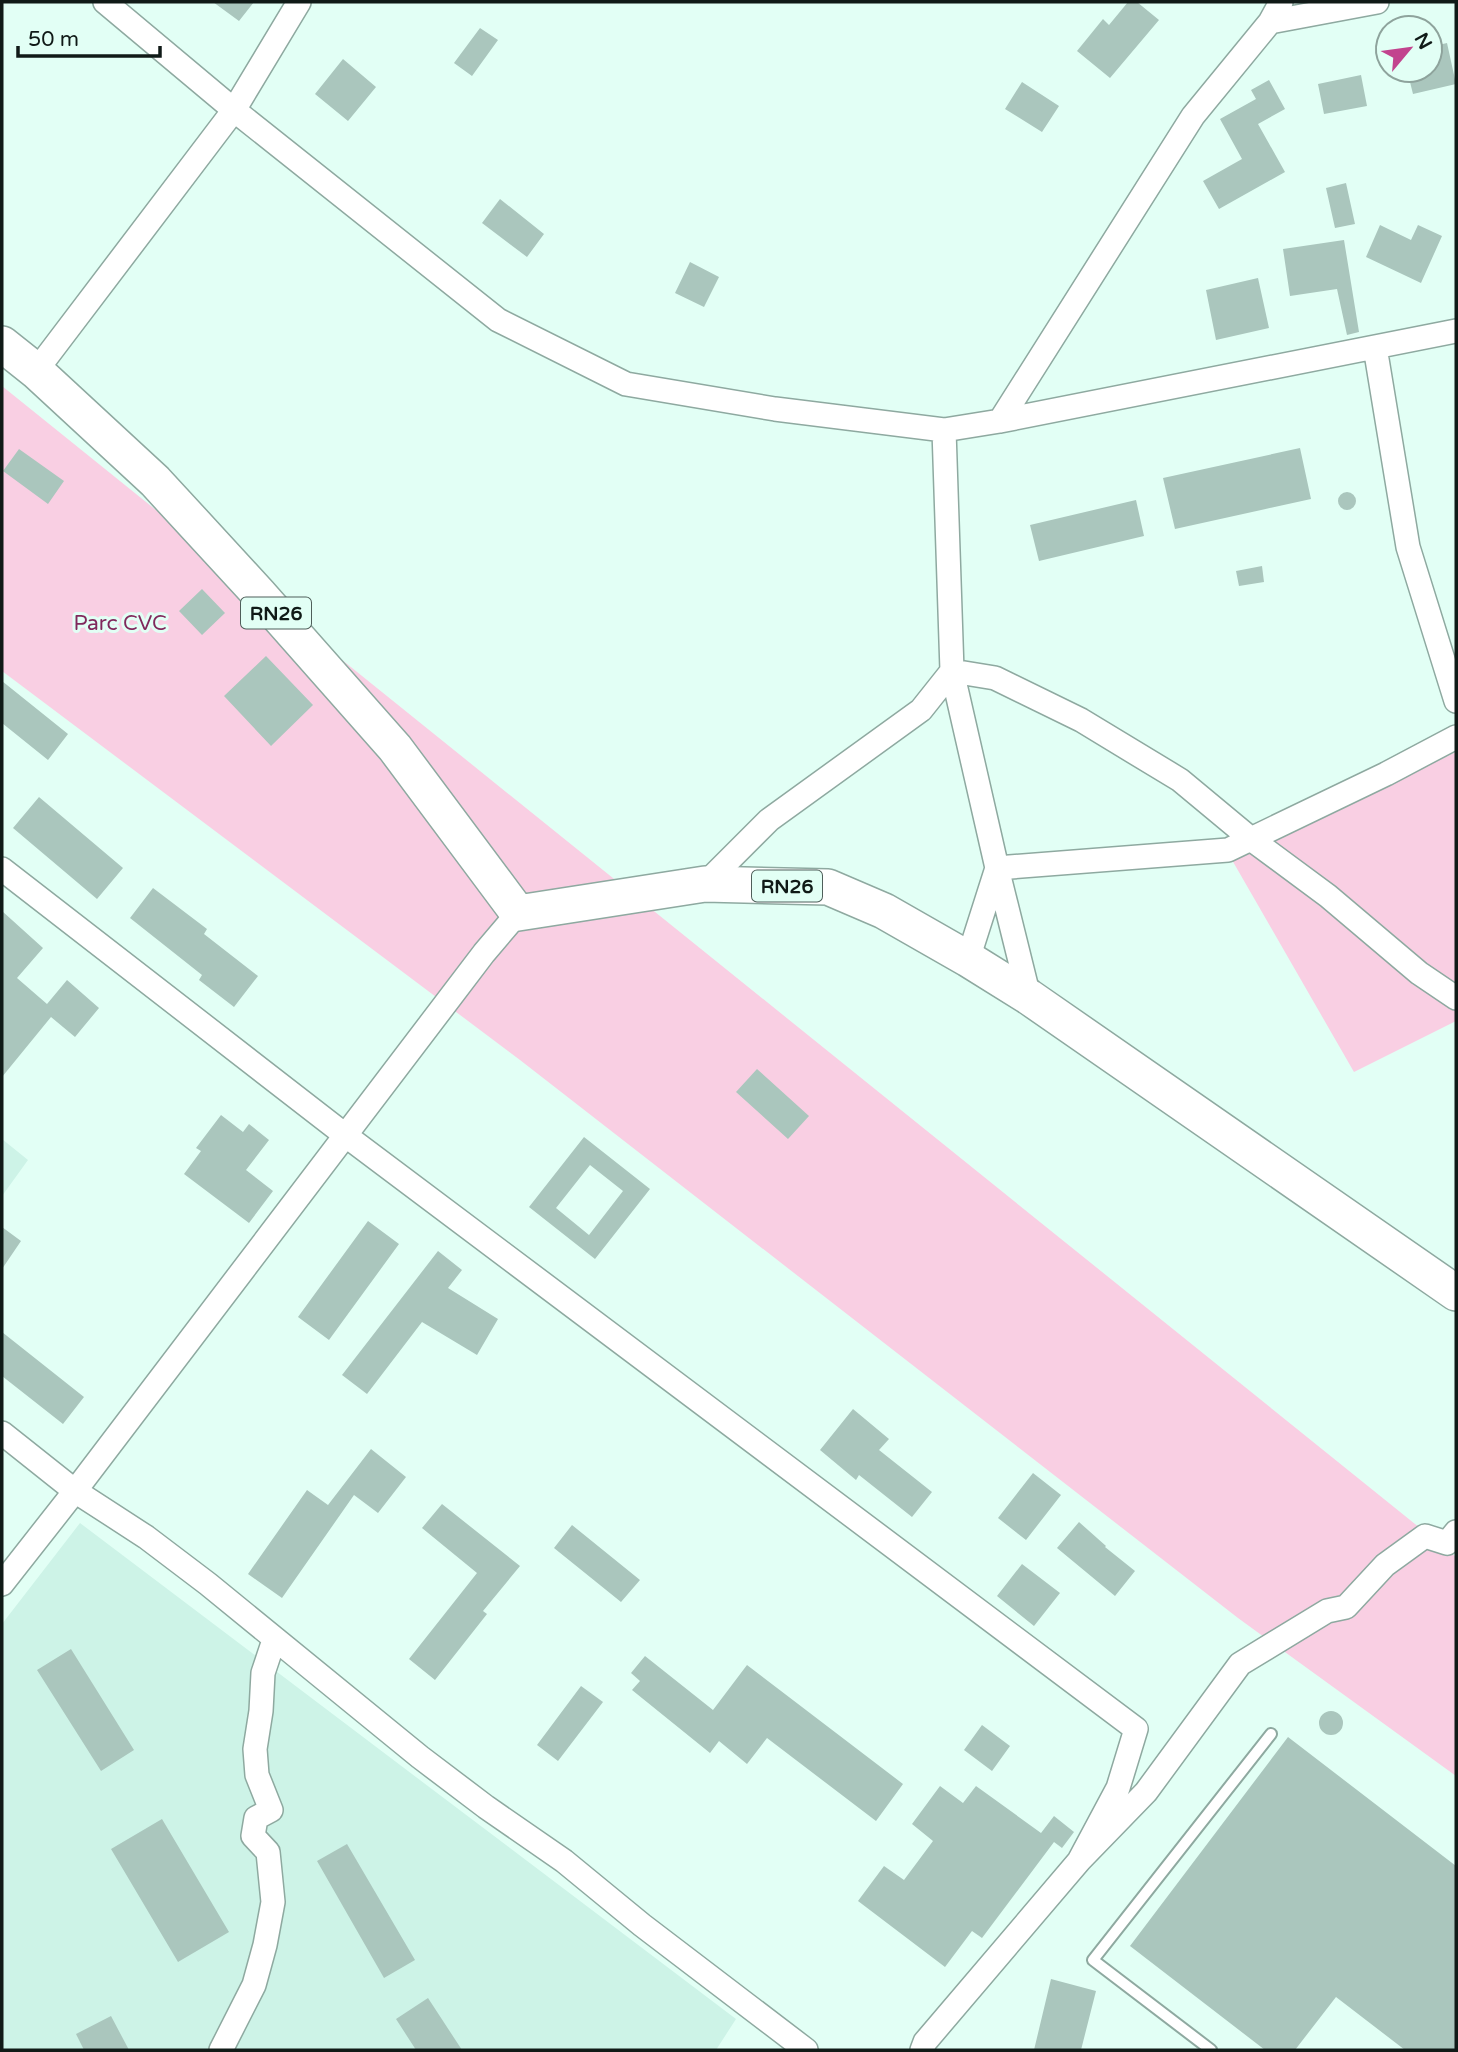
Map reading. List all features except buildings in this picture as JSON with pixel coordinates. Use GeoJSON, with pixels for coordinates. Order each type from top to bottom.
{"type":"FeatureCollection","features":[{"type":"Feature","properties":{"kind":"main road","name":"RN26"},"geometry":{"type":"LineString","coordinates":[[2,344],[36,371],[155,481],[259,594],[395,748],[518,913],[705,884],[828,887],[884,911],[1029,997],[1456,1293]]}},
{"type":"Feature","properties":{"kind":"street"},"geometry":{"type":"LineString","coordinates":[[105,2],[234,110],[498,320],[626,384],[775,409],[944,430],[1000,422],[1456,331]]}},
{"type":"Feature","properties":{"kind":"street"},"geometry":{"type":"LineString","coordinates":[[36,371],[234,110],[299,2]]}},
{"type":"Feature","properties":{"kind":"street"},"geometry":{"type":"LineString","coordinates":[[1000,422],[1193,116],[1275,12],[1377,2]]}},
{"type":"Feature","properties":{"kind":"street"},"geometry":{"type":"LineString","coordinates":[[1375,347],[1408,547],[1456,701]]}},
{"type":"Feature","properties":{"kind":"street"},"geometry":{"type":"LineString","coordinates":[[944,430],[952,671],[1029,997]]}},
{"type":"Feature","properties":{"kind":"street"},"geometry":{"type":"LineString","coordinates":[[952,671],[995,678],[1081,720],[1180,780],[1251,839],[1328,896],[1419,973],[1456,998]]}},
{"type":"Feature","properties":{"kind":"street"},"geometry":{"type":"LineString","coordinates":[[705,884],[769,820],[921,710],[952,671]]}},
{"type":"Feature","properties":{"kind":"street"},"geometry":{"type":"LineString","coordinates":[[997,868],[1228,850],[1456,737]]}},
{"type":"Feature","properties":{"kind":"street"},"geometry":{"type":"LineString","coordinates":[[968,959],[997,868]]}},
{"type":"Feature","properties":{"kind":"street"},"geometry":{"type":"LineString","coordinates":[[2,869],[345,1135],[1136,1729],[1118,1788],[1079,1861]]}},
{"type":"Feature","properties":{"kind":"street"},"geometry":{"type":"LineString","coordinates":[[2,1584],[75,1492],[484,953],[518,913]]}},
{"type":"Feature","properties":{"kind":"street"},"geometry":{"type":"LineString","coordinates":[[2,1433],[75,1492],[146,1537],[208,1584],[420,1757],[486,1808],[564,1861],[642,1925],[806,2050]]}},
{"type":"Feature","properties":{"kind":"street"},"geometry":{"type":"LineString","coordinates":[[922,2050],[925,2042],[1079,1861],[1146,1792],[1241,1664],[1327,1611],[1346,1607],[1385,1565],[1425,1536],[1447,1543],[1456,1531]]}},
{"type":"Feature","properties":{"kind":"street"},"geometry":{"type":"LineString","coordinates":[[221,2050],[254,1985],[273,1902],[268,1853],[253,1836],[256,1818],[271,1810],[257,1775],[255,1749],[263,1673],[274,1640]]}},
{"type":"Feature","properties":{"kind":"lane"},"geometry":{"type":"LineString","coordinates":[[1211,2050],[1093,1960],[1271,1734]]}},
{"type":"Feature","properties":{"kind":"shaded area"},"geometry":{"type":"Polygon","coordinates":[[[2,1139],[28,1160],[2,1196],[2,1139]]]}},
{"type":"Feature","properties":{"kind":"shaded area"},"geometry":{"type":"Polygon","coordinates":[[[80,1523],[736,2019],[716,2050],[2,2050],[2,1624],[80,1523]]]}},
{"type":"Feature","properties":{"kind":"green space","name":"Parc CVC"},"geometry":{"type":"Polygon","coordinates":[[[2,386],[1456,1557],[1456,1776],[1238,1618],[520,1060],[2,671],[2,386]]]}},
{"type":"Feature","properties":{"kind":"green space"},"geometry":{"type":"Polygon","coordinates":[[[1456,752],[1456,1021],[1354,1072],[1232,860],[1456,752]]]}}]}
